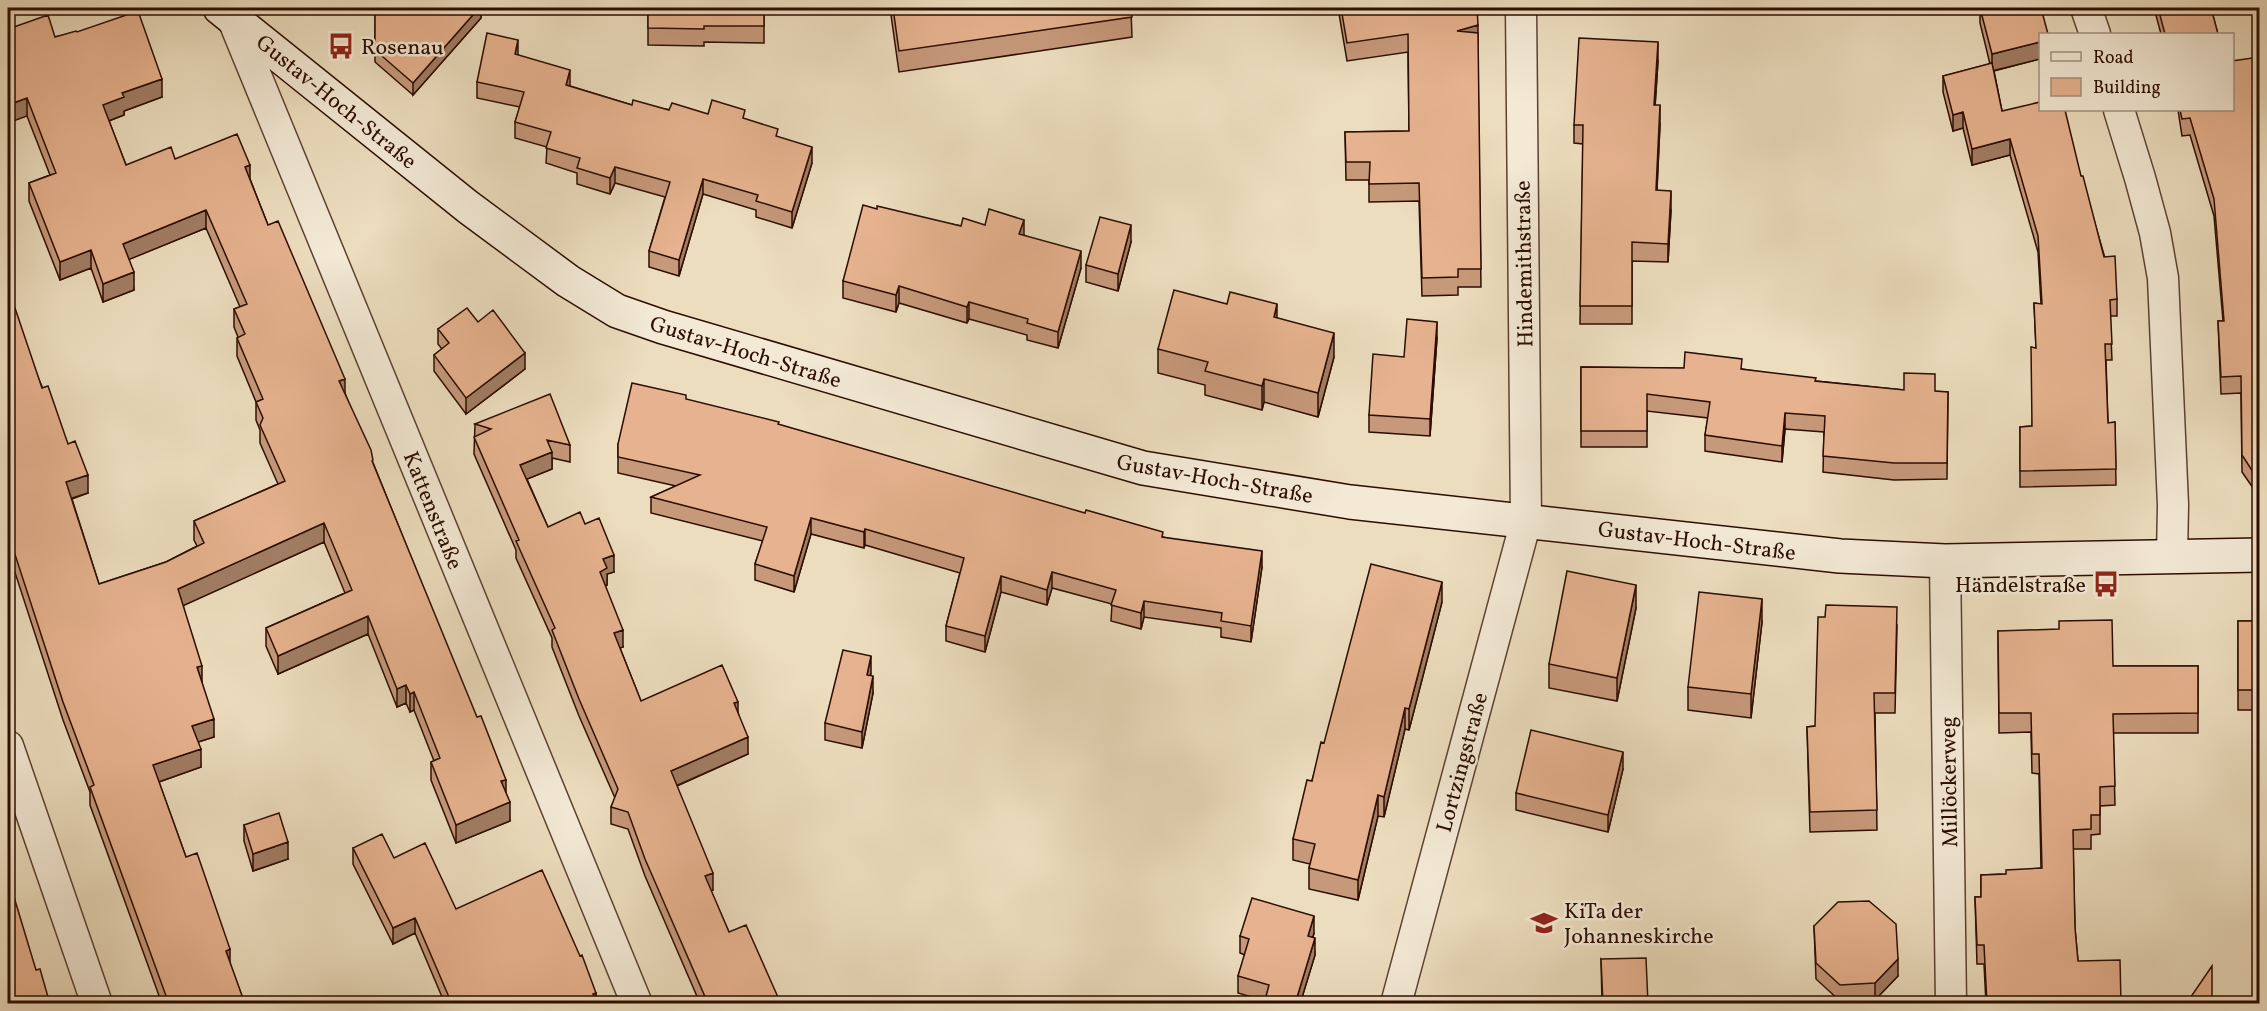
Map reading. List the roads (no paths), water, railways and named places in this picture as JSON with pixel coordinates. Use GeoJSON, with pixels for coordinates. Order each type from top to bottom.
{"type":"FeatureCollection","features":[{"type":"Feature","properties":{"kind":"main road","name":"Gustav-Hoch-Straße"},"geometry":{"type":"LineString","coordinates":[[226,12],[468,207],[568,281],[616,311],[1143,468],[1350,502],[1840,556],[1945,561],[2259,555]]}},
{"type":"Feature","properties":{"kind":"street","name":"Hindemithstraße"},"geometry":{"type":"LineString","coordinates":[[1521,8],[1526,521]]}},
{"type":"Feature","properties":{"kind":"street"},"geometry":{"type":"LineString","coordinates":[[2086,8],[2095,33]]}},
{"type":"Feature","properties":{"kind":"street","name":"Kattenstraße"},"geometry":{"type":"LineString","coordinates":[[226,12],[637,1004]]}},
{"type":"Feature","properties":{"kind":"street"},"geometry":{"type":"LineString","coordinates":[[2119,111],[2155,233],[2163,278],[2173,505],[2172,556]]}},
{"type":"Feature","properties":{"kind":"street","name":"Lortzingstraße"},"geometry":{"type":"LineString","coordinates":[[1396,1004],[1526,521]]}},
{"type":"Feature","properties":{"kind":"street","name":"Millöckerweg"},"geometry":{"type":"LineString","coordinates":[[1945,561],[1952,1004]]}},
{"type":"Feature","properties":{"kind":"street"},"geometry":{"type":"LineString","coordinates":[[8,746],[14,785],[97,1004]]}},
{"type":"Feature","properties":{"kind":"place","name":"Rosenau"},"geometry":{"type":"Point","coordinates":[341,46]}},
{"type":"Feature","properties":{"kind":"place","name":"Händelstraße"},"geometry":{"type":"Point","coordinates":[2106,584]}},
{"type":"Feature","properties":{"kind":"place","name":"KiTa der Johanneskirche"},"geometry":{"type":"Point","coordinates":[1544,923]}}]}
